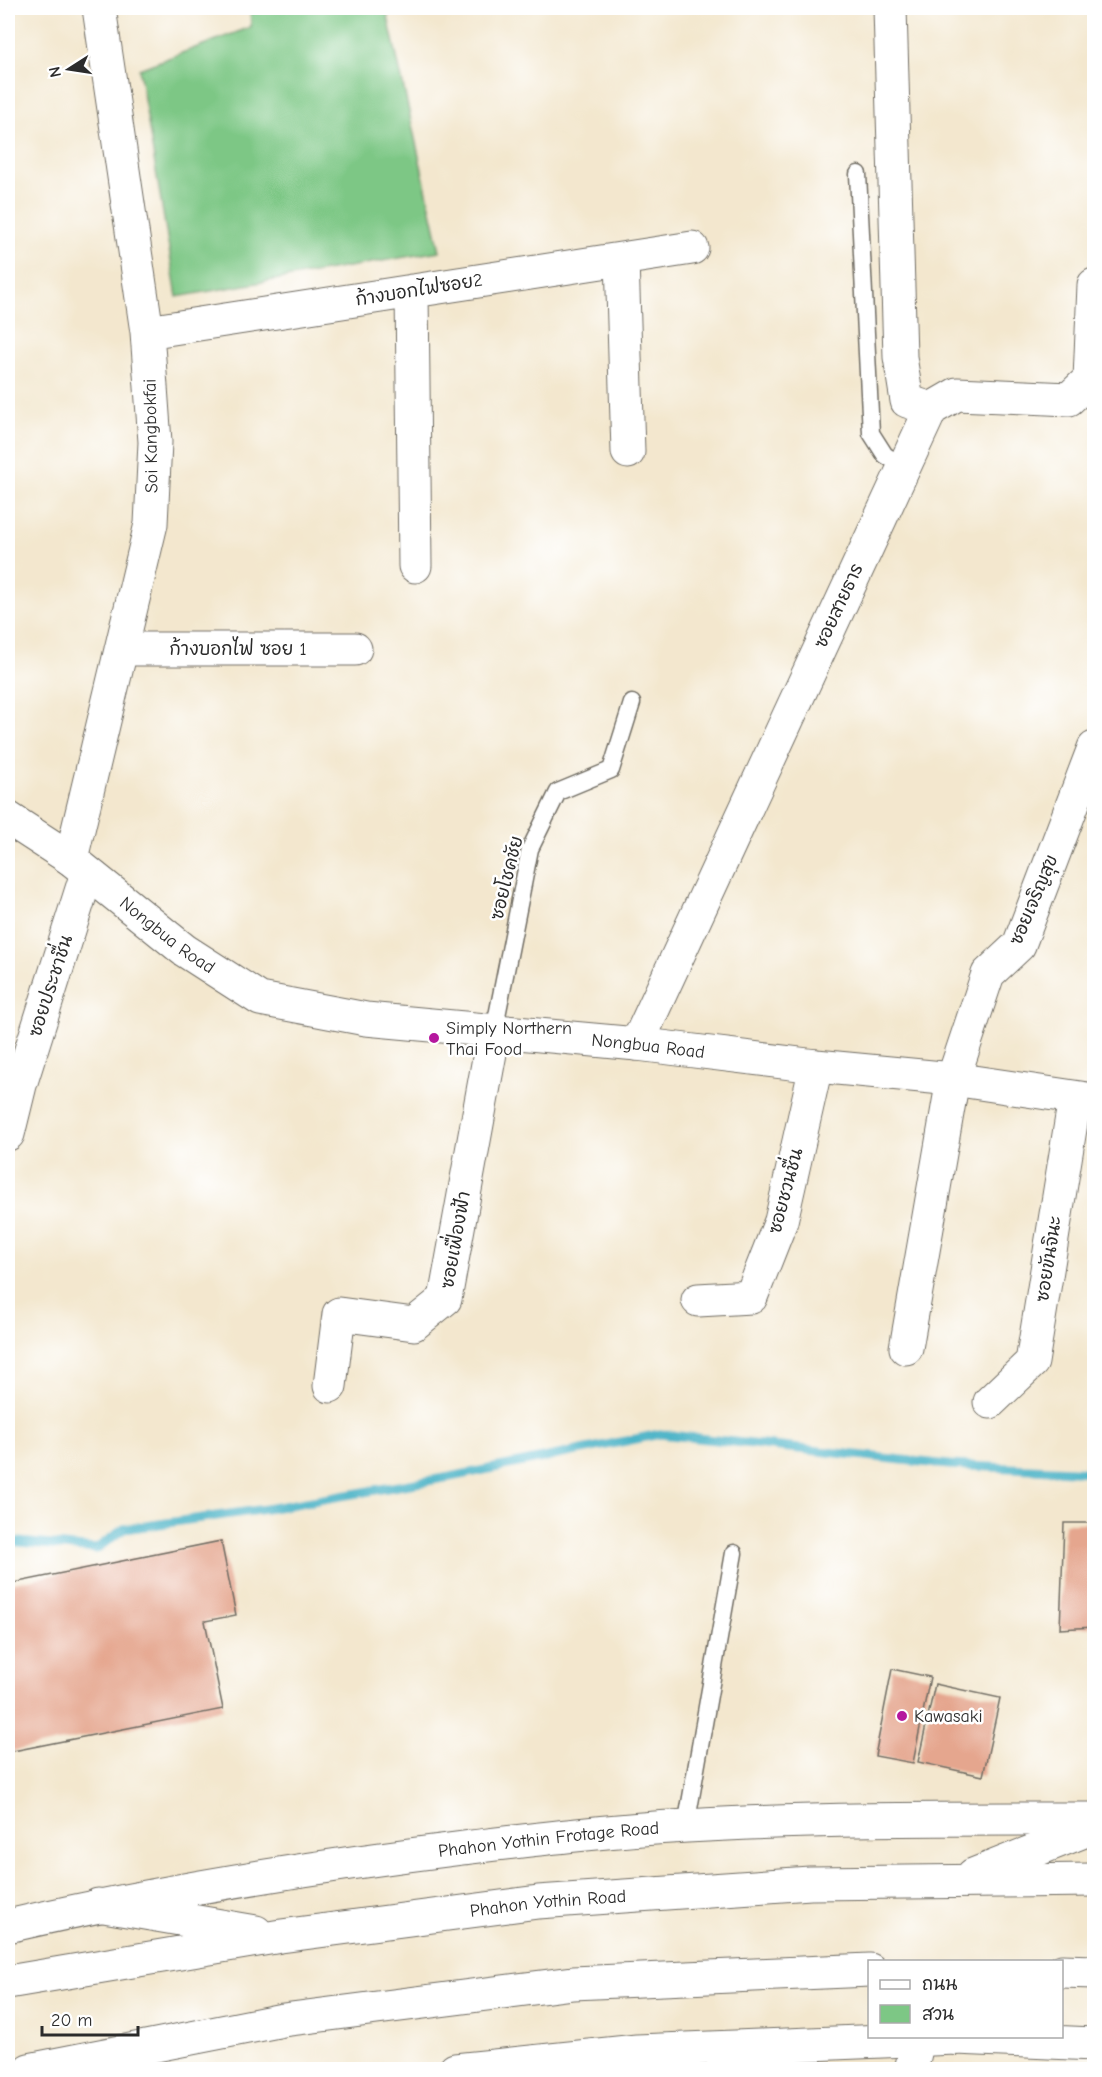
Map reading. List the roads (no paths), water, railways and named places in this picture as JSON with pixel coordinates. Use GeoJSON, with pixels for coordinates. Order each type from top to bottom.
{"type":"FeatureCollection","features":[{"type":"Feature","properties":{"kind":"street","name":"Soi Kangbokfai"},"geometry":{"type":"LineString","coordinates":[[79,866],[121,649],[152,524],[155,442],[147,333],[99,8]]}},
{"type":"Feature","properties":{"kind":"street"},"geometry":{"type":"LineString","coordinates":[[890,8],[881,285],[900,357],[907,401],[931,409],[957,394],[1069,399],[1090,379],[1095,285]]}},
{"type":"Feature","properties":{"kind":"street","name":"ก้างบอกไฟซอย2"},"geometry":{"type":"LineString","coordinates":[[147,333],[692,248]]}},
{"type":"Feature","properties":{"kind":"street"},"geometry":{"type":"LineString","coordinates":[[622,259],[628,452]]}},
{"type":"Feature","properties":{"kind":"street"},"geometry":{"type":"LineString","coordinates":[[412,291],[415,566]]}},
{"type":"Feature","properties":{"kind":"street","name":"ซอยสายธาร"},"geometry":{"type":"LineString","coordinates":[[637,1044],[931,409]]}},
{"type":"Feature","properties":{"kind":"street","name":"ก้างบอกไฟ ซอย 1"},"geometry":{"type":"LineString","coordinates":[[121,649],[355,649]]}},
{"type":"Feature","properties":{"kind":"street","name":"ซอยเจริญสุข"},"geometry":{"type":"LineString","coordinates":[[906,1348],[953,1079],[988,975],[1019,945],[1095,748]]}},
{"type":"Feature","properties":{"kind":"street","name":"Nongbua Road"},"geometry":{"type":"LineString","coordinates":[[8,818],[79,866],[184,950],[260,999],[366,1019],[637,1044],[816,1066],[953,1079],[1085,1099]]}},
{"type":"Feature","properties":{"kind":"street","name":"ซอยประชาชื่น"},"geometry":{"type":"LineString","coordinates":[[8,1134],[79,866]]}},
{"type":"Feature","properties":{"kind":"street","name":"ซอยเฟื่องฟ้า"},"geometry":{"type":"LineString","coordinates":[[330,1386],[339,1314],[414,1324],[445,1299],[494,1031]]}},
{"type":"Feature","properties":{"kind":"street","name":"ซอยชวนชื่น"},"geometry":{"type":"LineString","coordinates":[[698,1300],[751,1297],[782,1221],[816,1066]]}},
{"type":"Feature","properties":{"kind":"street","name":"ซอยขันจินะ"},"geometry":{"type":"LineString","coordinates":[[990,1402],[1032,1362],[1085,1099]]}},
{"type":"Feature","properties":{"kind":"street","name":"Phahon Yothin Frotage Road"},"geometry":{"type":"LineString","coordinates":[[8,1926],[98,1905],[347,1862],[569,1836],[686,1826],[940,1819],[1095,1819]]}},
{"type":"Feature","properties":{"kind":"street"},"geometry":{"type":"LineString","coordinates":[[954,1883],[1095,1827]]}},
{"type":"Feature","properties":{"kind":"street","name":"Phahon Yothin Road"},"geometry":{"type":"LineString","coordinates":[[8,1982],[281,1936],[538,1902],[810,1883],[1095,1880]]}},
{"type":"Feature","properties":{"kind":"street"},"geometry":{"type":"LineString","coordinates":[[98,1905],[281,1936]]}},
{"type":"Feature","properties":{"kind":"street"},"geometry":{"type":"LineString","coordinates":[[1063,1971],[1095,1972]]}},
{"type":"Feature","properties":{"kind":"street"},"geometry":{"type":"LineString","coordinates":[[29,2070],[283,2020],[573,1983],[860,1976]]}},
{"type":"Feature","properties":{"kind":"street"},"geometry":{"type":"LineString","coordinates":[[455,2070],[637,2051],[914,2055],[953,2038]]}},
{"type":"Feature","properties":{"kind":"street"},"geometry":{"type":"LineString","coordinates":[[975,2038],[1095,2044]]}},
{"type":"Feature","properties":{"kind":"lane"},"geometry":{"type":"LineString","coordinates":[[858,174],[881,285],[871,433],[885,454],[904,467]]}},
{"type":"Feature","properties":{"kind":"lane","name":"ซอยโชคชัย"},"geometry":{"type":"LineString","coordinates":[[494,1031],[530,849],[558,792],[610,770],[632,703]]}},
{"type":"Feature","properties":{"kind":"lane"},"geometry":{"type":"LineString","coordinates":[[686,1826],[734,1552]]}},
{"type":"Feature","properties":{"kind":"waterway"},"geometry":{"type":"LineString","coordinates":[[8,1541],[96,1549],[124,1529],[266,1509],[450,1477],[660,1434],[949,1465],[1094,1472]]}},
{"type":"Feature","properties":{"kind":"place","name":"Simply Northern Thai Food"},"geometry":{"type":"Point","coordinates":[434,1038]}},
{"type":"Feature","properties":{"kind":"place","name":"Kawasaki"},"geometry":{"type":"Point","coordinates":[902,1716]}}]}
